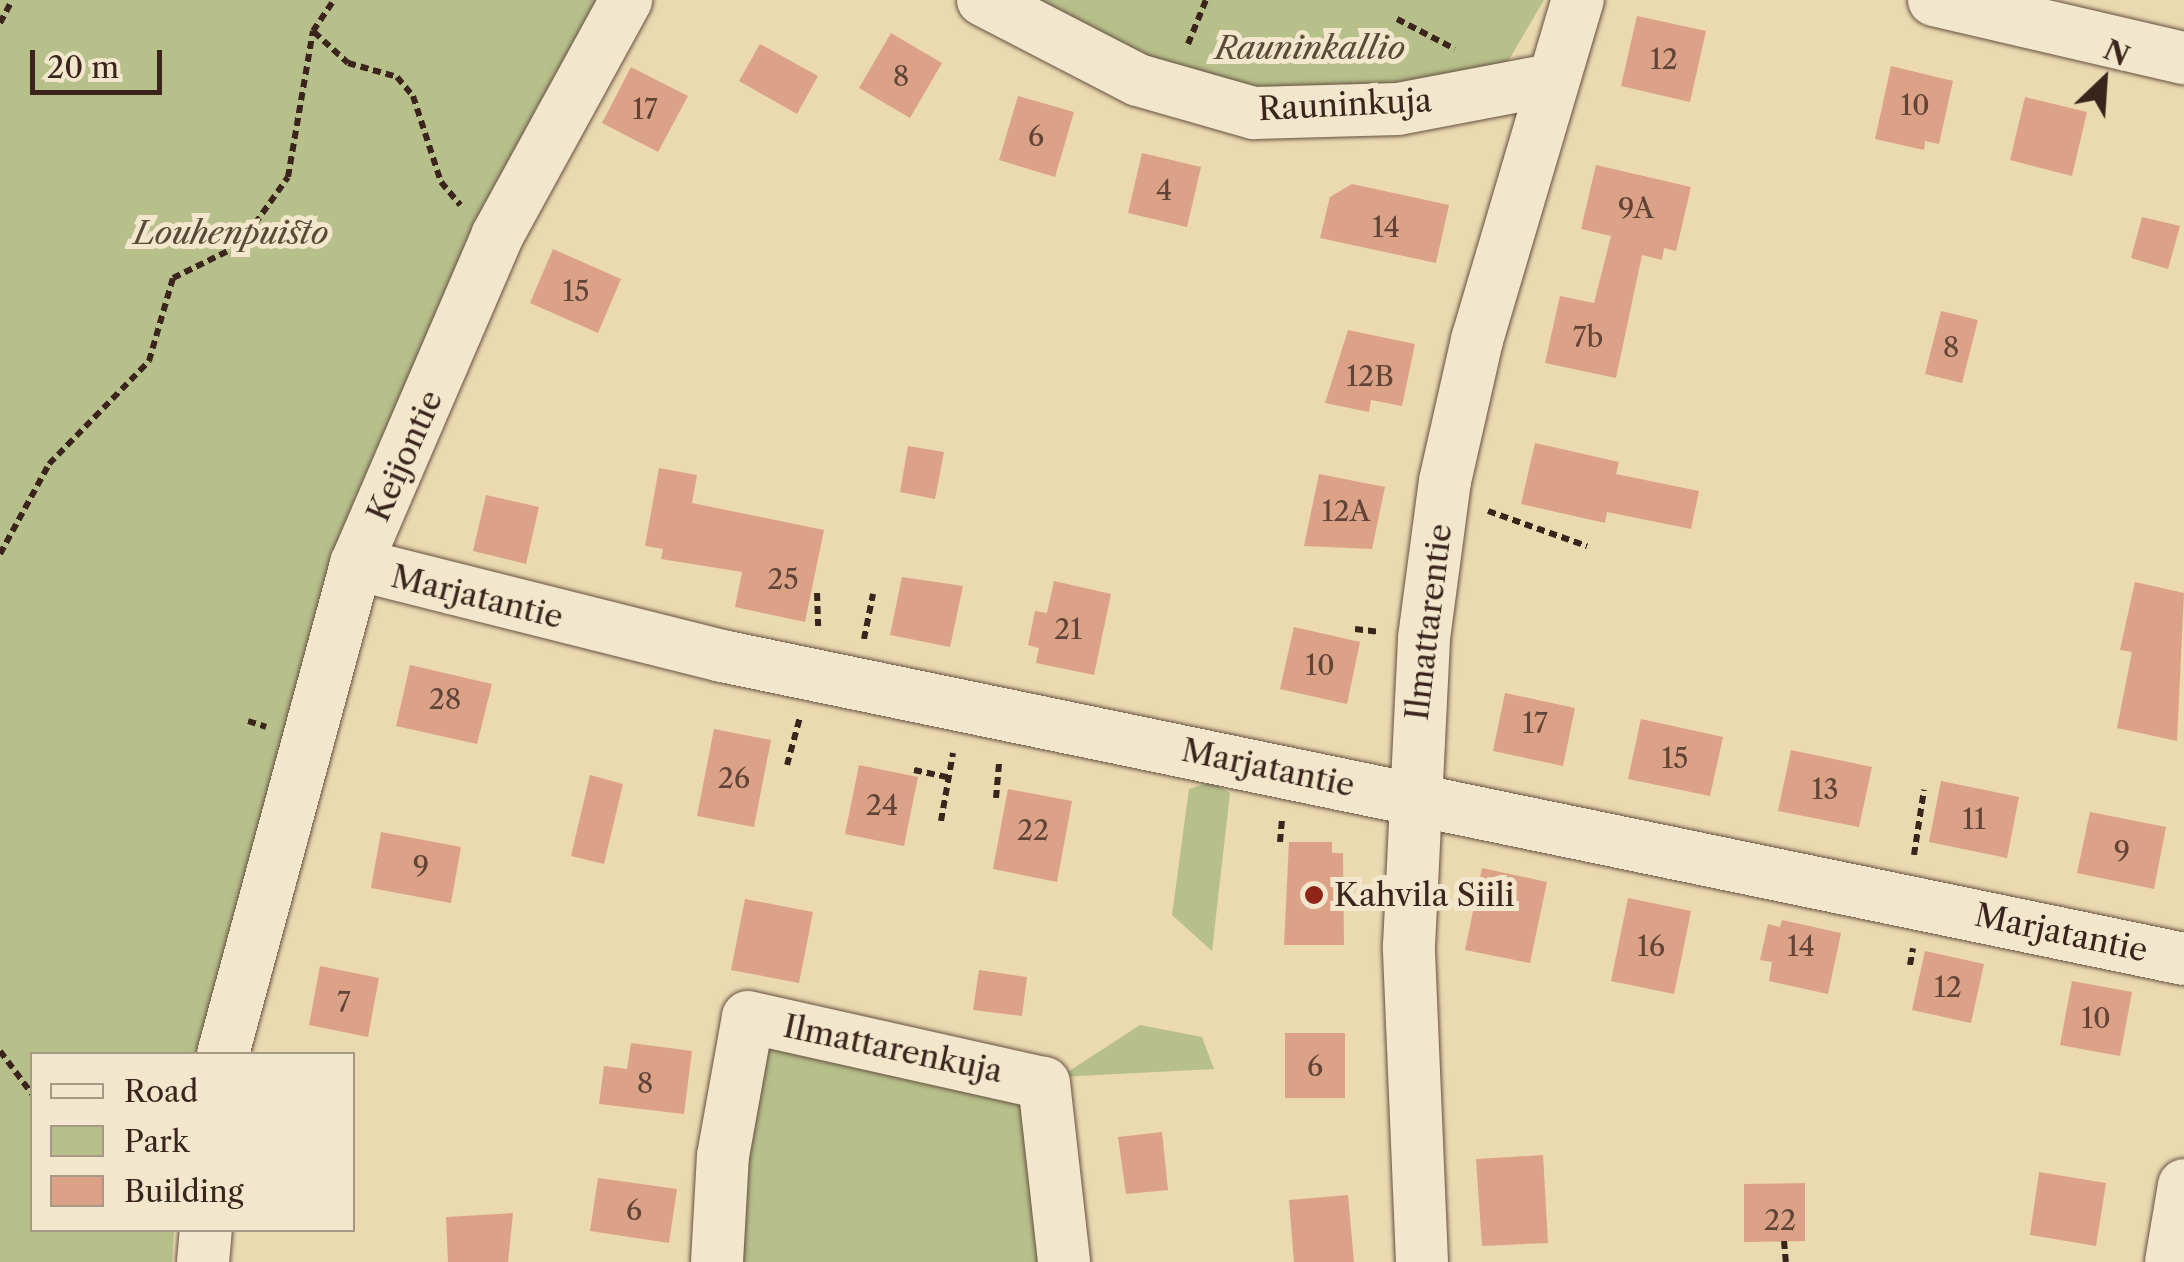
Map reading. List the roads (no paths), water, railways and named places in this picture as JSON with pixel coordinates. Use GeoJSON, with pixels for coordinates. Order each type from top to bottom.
{"type":"FeatureCollection","features":[{"type":"Feature","properties":{"kind":"street","name":"Keijontie"},"geometry":{"type":"LineString","coordinates":[[225,1052],[356,564],[497,236],[626,0]]}},
{"type":"Feature","properties":{"kind":"street","name":"Rauninkuja"},"geometry":{"type":"LineString","coordinates":[[983,0],[1138,80],[1254,114],[1398,109],[1550,80]]}},
{"type":"Feature","properties":{"kind":"street","name":"Ilmattarentie"},"geometry":{"type":"LineString","coordinates":[[1422,1262],[1409,946],[1413,798],[1445,480],[1550,80],[1578,0]]}},
{"type":"Feature","properties":{"kind":"street"},"geometry":{"type":"LineString","coordinates":[[1934,0],[2184,58]]}},
{"type":"Feature","properties":{"kind":"street","name":"Marjatantie"},"geometry":{"type":"LineString","coordinates":[[356,564],[722,656],[2184,959]]}},
{"type":"Feature","properties":{"kind":"street","name":"Ilmattarenkuja"},"geometry":{"type":"LineString","coordinates":[[718,1262],[723,1156],[748,1017],[1044,1083],[1064,1262]]}},
{"type":"Feature","properties":{"kind":"street"},"geometry":{"type":"LineString","coordinates":[[2171,1262],[2184,1185]]}},
{"type":"Feature","properties":{"kind":"street"},"geometry":{"type":"LineString","coordinates":[[203,1262],[206,1232]]}},
{"type":"Feature","properties":{"kind":"place","name":"Kahvila Siili"},"geometry":{"type":"Point","coordinates":[1314,895]}},
{"type":"Feature","properties":{"kind":"park label","name":"Rauninkallio"},"geometry":{"type":"Point","coordinates":[1310,48]}},
{"type":"Feature","properties":{"kind":"park label","name":"Louhenpuisto"},"geometry":{"type":"Point","coordinates":[231,233]}}]}
